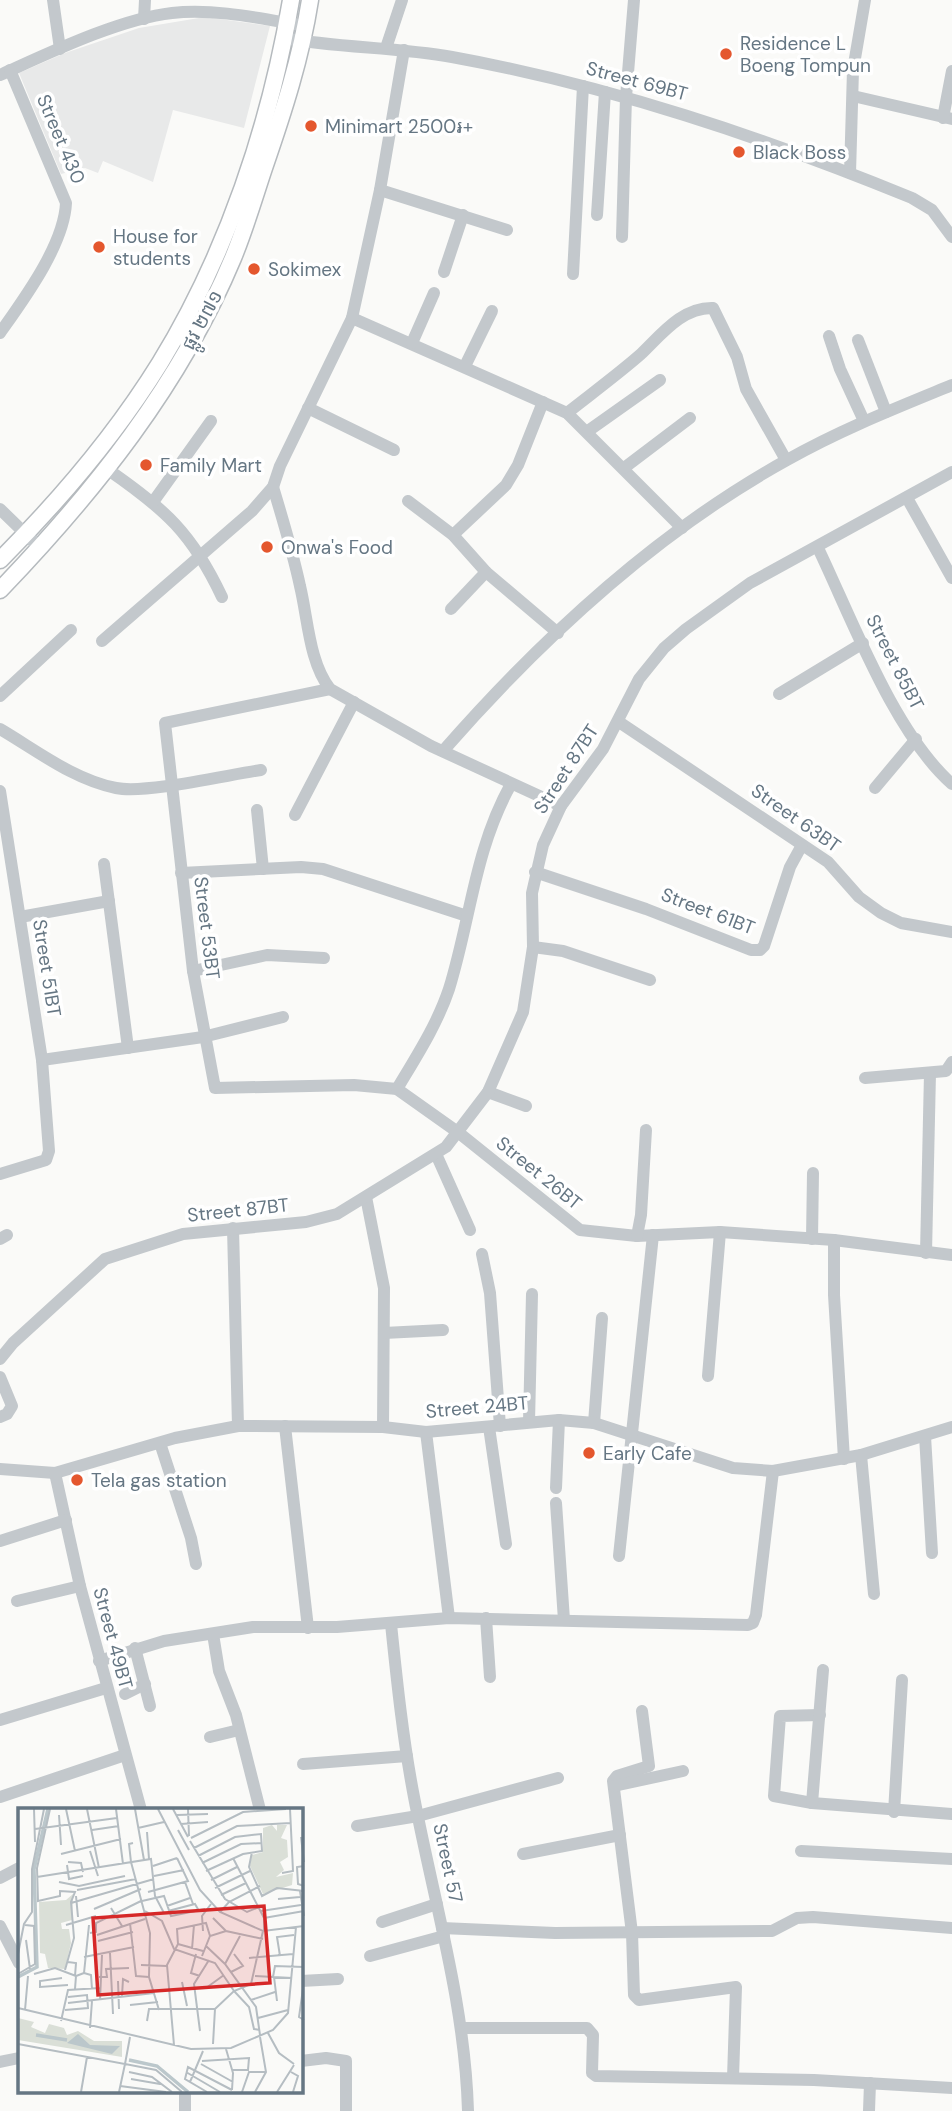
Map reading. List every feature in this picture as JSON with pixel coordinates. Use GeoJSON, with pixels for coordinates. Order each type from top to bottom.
{"type":"FeatureCollection","features":[{"type":"Feature","properties":{"kind":"main road","name":"ផ្លូវ ២៧១"},"geometry":{"type":"LineString","coordinates":[[0,560],[26,534],[126,411],[160,362],[203,281],[245,182],[270,100],[291,0]]}},
{"type":"Feature","properties":{"kind":"main road","name":"ផ្លូវ ២៧១"},"geometry":{"type":"LineString","coordinates":[[0,590],[40,548],[107,469],[176,370],[229,268],[286,104],[310,0]]}},
{"type":"Feature","properties":{"kind":"street"},"geometry":{"type":"LineString","coordinates":[[52,0],[60,49]]}},
{"type":"Feature","properties":{"kind":"street"},"geometry":{"type":"LineString","coordinates":[[144,19],[145,0]]}},
{"type":"Feature","properties":{"kind":"street"},"geometry":{"type":"LineString","coordinates":[[386,48],[402,0]]}},
{"type":"Feature","properties":{"kind":"street"},"geometry":{"type":"LineString","coordinates":[[622,237],[626,97],[634,0]]}},
{"type":"Feature","properties":{"kind":"street"},"geometry":{"type":"LineString","coordinates":[[849,173],[853,70],[865,0]]}},
{"type":"Feature","properties":{"kind":"street","name":"Street 69BT"},"geometry":{"type":"LineString","coordinates":[[5,73],[60,49],[144,19],[173,13],[209,13],[304,34],[452,57],[583,86],[702,118],[849,173],[932,210],[952,237]]}},
{"type":"Feature","properties":{"kind":"street"},"geometry":{"type":"LineString","coordinates":[[102,640],[252,511],[273,488],[280,466],[352,318],[380,190],[404,50]]}},
{"type":"Feature","properties":{"kind":"street"},"geometry":{"type":"LineString","coordinates":[[853,96],[948,118],[952,71]]}},
{"type":"Feature","properties":{"kind":"street","name":"Street 430"},"geometry":{"type":"LineString","coordinates":[[1,330],[41,270],[64,223],[66,203],[5,73]]}},
{"type":"Feature","properties":{"kind":"street"},"geometry":{"type":"LineString","coordinates":[[573,274],[583,86]]}},
{"type":"Feature","properties":{"kind":"street"},"geometry":{"type":"LineString","coordinates":[[597,215],[605,92]]}},
{"type":"Feature","properties":{"kind":"street"},"geometry":{"type":"LineString","coordinates":[[380,190],[507,230]]}},
{"type":"Feature","properties":{"kind":"street"},"geometry":{"type":"LineString","coordinates":[[444,272],[463,215]]}},
{"type":"Feature","properties":{"kind":"street"},"geometry":{"type":"LineString","coordinates":[[412,343],[434,293]]}},
{"type":"Feature","properties":{"kind":"street"},"geometry":{"type":"LineString","coordinates":[[567,413],[642,352],[674,322],[705,308],[713,308],[737,357],[746,389],[786,460]]}},
{"type":"Feature","properties":{"kind":"street"},"geometry":{"type":"LineString","coordinates":[[465,366],[492,311]]}},
{"type":"Feature","properties":{"kind":"street"},"geometry":{"type":"LineString","coordinates":[[352,318],[567,413],[588,431],[682,528]]}},
{"type":"Feature","properties":{"kind":"street"},"geometry":{"type":"LineString","coordinates":[[829,336],[840,369],[864,421]]}},
{"type":"Feature","properties":{"kind":"street"},"geometry":{"type":"LineString","coordinates":[[858,340],[886,412]]}},
{"type":"Feature","properties":{"kind":"street"},"geometry":{"type":"LineString","coordinates":[[588,431],[660,380]]}},
{"type":"Feature","properties":{"kind":"street"},"geometry":{"type":"LineString","coordinates":[[443,751],[498,687],[608,585],[682,528],[786,460],[864,421],[952,385]]}},
{"type":"Feature","properties":{"kind":"street"},"geometry":{"type":"LineString","coordinates":[[453,535],[506,485],[543,402]]}},
{"type":"Feature","properties":{"kind":"street"},"geometry":{"type":"LineString","coordinates":[[308,408],[394,450]]}},
{"type":"Feature","properties":{"kind":"street"},"geometry":{"type":"LineString","coordinates":[[624,468],[690,418]]}},
{"type":"Feature","properties":{"kind":"street"},"geometry":{"type":"LineString","coordinates":[[153,502],[211,421]]}},
{"type":"Feature","properties":{"kind":"street"},"geometry":{"type":"LineString","coordinates":[[107,469],[153,502],[179,526],[202,555],[222,597]]}},
{"type":"Feature","properties":{"kind":"street","name":"Street 87BT"},"geometry":{"type":"LineString","coordinates":[[0,1359],[54,1304],[105,1259],[183,1234],[306,1222],[337,1214],[436,1154],[459,1133],[488,1092],[523,1012],[533,947],[532,893],[543,845],[561,806],[618,722],[639,679],[671,642],[750,583],[818,548],[952,471]]}},
{"type":"Feature","properties":{"kind":"street"},"geometry":{"type":"LineString","coordinates":[[273,488],[297,572],[314,654],[322,678],[330,689],[443,751],[561,806]]}},
{"type":"Feature","properties":{"kind":"street"},"geometry":{"type":"LineString","coordinates":[[907,498],[952,578]]}},
{"type":"Feature","properties":{"kind":"street"},"geometry":{"type":"LineString","coordinates":[[408,501],[453,535],[486,572],[558,633]]}},
{"type":"Feature","properties":{"kind":"street"},"geometry":{"type":"LineString","coordinates":[[0,509],[40,548]]}},
{"type":"Feature","properties":{"kind":"street","name":"Street 85BT"},"geometry":{"type":"LineString","coordinates":[[818,548],[889,698],[940,774],[952,785]]}},
{"type":"Feature","properties":{"kind":"street"},"geometry":{"type":"LineString","coordinates":[[451,609],[486,572]]}},
{"type":"Feature","properties":{"kind":"street"},"geometry":{"type":"LineString","coordinates":[[0,696],[71,630]]}},
{"type":"Feature","properties":{"kind":"street"},"geometry":{"type":"LineString","coordinates":[[779,694],[863,643]]}},
{"type":"Feature","properties":{"kind":"street","name":"Street 53BT"},"geometry":{"type":"LineString","coordinates":[[330,689],[165,723],[181,873],[203,1037],[215,1088],[354,1085],[397,1089]]}},
{"type":"Feature","properties":{"kind":"street"},"geometry":{"type":"LineString","coordinates":[[295,816],[354,702]]}},
{"type":"Feature","properties":{"kind":"street","name":"Street 63BT"},"geometry":{"type":"LineString","coordinates":[[618,722],[828,862],[859,897],[881,913],[901,923],[952,932]]}},
{"type":"Feature","properties":{"kind":"street"},"geometry":{"type":"LineString","coordinates":[[0,729],[77,774],[113,788],[135,789],[261,770]]}},
{"type":"Feature","properties":{"kind":"street"},"geometry":{"type":"LineString","coordinates":[[874,788],[916,739]]}},
{"type":"Feature","properties":{"kind":"street"},"geometry":{"type":"LineString","coordinates":[[397,1089],[432,1030],[448,990],[484,841],[511,784]]}},
{"type":"Feature","properties":{"kind":"street","name":"Street 51BT"},"geometry":{"type":"LineString","coordinates":[[0,791],[42,1060],[49,1151],[46,1160],[38,1164],[0,1174]]}},
{"type":"Feature","properties":{"kind":"street"},"geometry":{"type":"LineString","coordinates":[[257,810],[263,869]]}},
{"type":"Feature","properties":{"kind":"street","name":"Street 61BT"},"geometry":{"type":"LineString","coordinates":[[535,872],[646,909],[751,950],[760,950],[764,946],[790,867],[803,845]]}},
{"type":"Feature","properties":{"kind":"street"},"geometry":{"type":"LineString","coordinates":[[104,864],[128,1048]]}},
{"type":"Feature","properties":{"kind":"street"},"geometry":{"type":"LineString","coordinates":[[181,873],[323,869],[467,916]]}},
{"type":"Feature","properties":{"kind":"street"},"geometry":{"type":"LineString","coordinates":[[20,916],[109,901]]}},
{"type":"Feature","properties":{"kind":"street"},"geometry":{"type":"LineString","coordinates":[[533,947],[563,951],[650,980]]}},
{"type":"Feature","properties":{"kind":"street"},"geometry":{"type":"LineString","coordinates":[[193,971],[267,956],[324,958]]}},
{"type":"Feature","properties":{"kind":"street"},"geometry":{"type":"LineString","coordinates":[[42,1060],[203,1037],[283,1017]]}},
{"type":"Feature","properties":{"kind":"street"},"geometry":{"type":"LineString","coordinates":[[865,1078],[946,1071],[952,1062]]}},
{"type":"Feature","properties":{"kind":"street"},"geometry":{"type":"LineString","coordinates":[[926,1253],[929,1073]]}},
{"type":"Feature","properties":{"kind":"street","name":"Street 26BT"},"geometry":{"type":"LineString","coordinates":[[397,1089],[459,1133],[580,1230],[637,1236],[720,1232],[834,1240],[952,1255]]}},
{"type":"Feature","properties":{"kind":"street"},"geometry":{"type":"LineString","coordinates":[[488,1092],[526,1107]]}},
{"type":"Feature","properties":{"kind":"street"},"geometry":{"type":"LineString","coordinates":[[637,1236],[641,1215],[646,1130]]}},
{"type":"Feature","properties":{"kind":"street"},"geometry":{"type":"LineString","coordinates":[[436,1154],[470,1230]]}},
{"type":"Feature","properties":{"kind":"street"},"geometry":{"type":"LineString","coordinates":[[812,1239],[813,1173]]}},
{"type":"Feature","properties":{"kind":"street"},"geometry":{"type":"LineString","coordinates":[[366,1197],[384,1288],[383,1427]]}},
{"type":"Feature","properties":{"kind":"street"},"geometry":{"type":"LineString","coordinates":[[233,1228],[238,1426]]}},
{"type":"Feature","properties":{"kind":"street"},"geometry":{"type":"LineString","coordinates":[[708,1376],[720,1232]]}},
{"type":"Feature","properties":{"kind":"street"},"geometry":{"type":"LineString","coordinates":[[619,1556],[634,1436],[653,1235]]}},
{"type":"Feature","properties":{"kind":"street"},"geometry":{"type":"LineString","coordinates":[[834,1240],[834,1295],[844,1459]]}},
{"type":"Feature","properties":{"kind":"street"},"geometry":{"type":"LineString","coordinates":[[482,1254],[490,1293],[494,1426],[506,1544]]}},
{"type":"Feature","properties":{"kind":"street"},"geometry":{"type":"LineString","coordinates":[[529,1422],[532,1294]]}},
{"type":"Feature","properties":{"kind":"street"},"geometry":{"type":"LineString","coordinates":[[594,1423],[602,1318]]}},
{"type":"Feature","properties":{"kind":"street"},"geometry":{"type":"LineString","coordinates":[[384,1333],[443,1330]]}},
{"type":"Feature","properties":{"kind":"street"},"geometry":{"type":"LineString","coordinates":[[0,1377],[12,1406],[0,1417]]}},
{"type":"Feature","properties":{"kind":"street"},"geometry":{"type":"LineString","coordinates":[[556,1488],[559,1420]]}},
{"type":"Feature","properties":{"kind":"street","name":"Street 24BT"},"geometry":{"type":"LineString","coordinates":[[0,1469],[55,1473],[160,1443],[238,1426],[383,1427],[426,1432],[559,1420],[594,1423],[733,1468],[773,1471],[862,1455],[952,1427]]}},
{"type":"Feature","properties":{"kind":"street"},"geometry":{"type":"LineString","coordinates":[[285,1426],[308,1628]]}},
{"type":"Feature","properties":{"kind":"street"},"geometry":{"type":"LineString","coordinates":[[426,1432],[449,1618]]}},
{"type":"Feature","properties":{"kind":"street"},"geometry":{"type":"LineString","coordinates":[[925,1436],[932,1553]]}},
{"type":"Feature","properties":{"kind":"street"},"geometry":{"type":"LineString","coordinates":[[160,1443],[191,1538],[196,1564]]}},
{"type":"Feature","properties":{"kind":"street"},"geometry":{"type":"LineString","coordinates":[[862,1455],[874,1594]]}},
{"type":"Feature","properties":{"kind":"street"},"geometry":{"type":"LineString","coordinates":[[99,1661],[135,1648],[253,1627],[308,1628],[449,1618],[753,1623],[766,1541],[773,1471]]}},
{"type":"Feature","properties":{"kind":"street","name":"Street 49BT"},"geometry":{"type":"LineString","coordinates":[[55,1473],[80,1587],[140,1808]]}},
{"type":"Feature","properties":{"kind":"street"},"geometry":{"type":"LineString","coordinates":[[556,1503],[564,1620]]}},
{"type":"Feature","properties":{"kind":"street"},"geometry":{"type":"LineString","coordinates":[[0,1541],[66,1520]]}},
{"type":"Feature","properties":{"kind":"street"},"geometry":{"type":"LineString","coordinates":[[17,1601],[80,1587]]}},
{"type":"Feature","properties":{"kind":"street"},"geometry":{"type":"LineString","coordinates":[[486,1618],[490,1677]]}},
{"type":"Feature","properties":{"kind":"street","name":"Street 57"},"geometry":{"type":"LineString","coordinates":[[391,1624],[407,1756],[462,2028],[468,2111]]}},
{"type":"Feature","properties":{"kind":"street"},"geometry":{"type":"LineString","coordinates":[[213,1634],[219,1671],[239,1730],[259,1808]]}},
{"type":"Feature","properties":{"kind":"street"},"geometry":{"type":"LineString","coordinates":[[135,1648],[150,1706]]}},
{"type":"Feature","properties":{"kind":"street"},"geometry":{"type":"LineString","coordinates":[[812,1803],[823,1670]]}},
{"type":"Feature","properties":{"kind":"street"},"geometry":{"type":"LineString","coordinates":[[894,1812],[902,1680]]}},
{"type":"Feature","properties":{"kind":"street"},"geometry":{"type":"LineString","coordinates":[[125,1694],[145,1684]]}},
{"type":"Feature","properties":{"kind":"street"},"geometry":{"type":"LineString","coordinates":[[0,1720],[106,1688]]}},
{"type":"Feature","properties":{"kind":"street"},"geometry":{"type":"LineString","coordinates":[[642,1711],[649,1766],[617,1776],[614,1786],[632,1933],[635,1999],[736,1987],[733,2078]]}},
{"type":"Feature","properties":{"kind":"street"},"geometry":{"type":"LineString","coordinates":[[820,1715],[784,1714],[778,1721],[774,1796],[894,1812],[952,1814]]}},
{"type":"Feature","properties":{"kind":"street"},"geometry":{"type":"LineString","coordinates":[[210,1737],[239,1730]]}},
{"type":"Feature","properties":{"kind":"street"},"geometry":{"type":"LineString","coordinates":[[0,1797],[125,1755]]}},
{"type":"Feature","properties":{"kind":"street"},"geometry":{"type":"LineString","coordinates":[[303,1764],[407,1756]]}},
{"type":"Feature","properties":{"kind":"street"},"geometry":{"type":"LineString","coordinates":[[614,1786],[683,1771]]}},
{"type":"Feature","properties":{"kind":"street"},"geometry":{"type":"LineString","coordinates":[[356,1826],[418,1816],[558,1777]]}},
{"type":"Feature","properties":{"kind":"street"},"geometry":{"type":"LineString","coordinates":[[523,1854],[620,1835]]}},
{"type":"Feature","properties":{"kind":"street"},"geometry":{"type":"LineString","coordinates":[[801,1851],[952,1859]]}},
{"type":"Feature","properties":{"kind":"street"},"geometry":{"type":"LineString","coordinates":[[0,1878],[18,1869]]}},
{"type":"Feature","properties":{"kind":"street"},"geometry":{"type":"LineString","coordinates":[[382,1922],[437,1904]]}},
{"type":"Feature","properties":{"kind":"street"},"geometry":{"type":"LineString","coordinates":[[370,1956],[443,1932],[772,1931],[805,1917],[952,1928]]}},
{"type":"Feature","properties":{"kind":"street"},"geometry":{"type":"LineString","coordinates":[[0,1926],[13,1953]]}},
{"type":"Feature","properties":{"kind":"street"},"geometry":{"type":"LineString","coordinates":[[303,1981],[338,1979]]}},
{"type":"Feature","properties":{"kind":"street"},"geometry":{"type":"LineString","coordinates":[[462,2028],[587,2028],[593,2035],[592,2073],[596,2076],[733,2078],[952,2088]]}},
{"type":"Feature","properties":{"kind":"street"},"geometry":{"type":"LineString","coordinates":[[0,2062],[18,2058]]}},
{"type":"Feature","properties":{"kind":"street"},"geometry":{"type":"LineString","coordinates":[[303,2061],[326,2058],[346,2061],[346,2111]]}},
{"type":"Feature","properties":{"kind":"street"},"geometry":{"type":"LineString","coordinates":[[869,2111],[870,2083]]}},
{"type":"Feature","properties":{"kind":"shaded area"},"geometry":{"type":"Polygon","coordinates":[[[205,17],[270,26],[244,128],[173,110],[153,182],[103,161],[98,173],[85,168],[61,174],[19,73],[65,53],[139,28],[205,17]]]}},
{"type":"Feature","properties":{"kind":"place","name":"Residence L Boeng Tompun"},"geometry":{"type":"Point","coordinates":[726,54]}},
{"type":"Feature","properties":{"kind":"place","name":"Minimart 2500៛+"},"geometry":{"type":"Point","coordinates":[311,126]}},
{"type":"Feature","properties":{"kind":"place","name":"Black Boss"},"geometry":{"type":"Point","coordinates":[739,152]}},
{"type":"Feature","properties":{"kind":"place","name":"House for students"},"geometry":{"type":"Point","coordinates":[99,247]}},
{"type":"Feature","properties":{"kind":"place","name":"Sokimex"},"geometry":{"type":"Point","coordinates":[254,269]}},
{"type":"Feature","properties":{"kind":"place","name":"Family Mart"},"geometry":{"type":"Point","coordinates":[146,465]}},
{"type":"Feature","properties":{"kind":"place","name":"Onwa's Food"},"geometry":{"type":"Point","coordinates":[267,547]}},
{"type":"Feature","properties":{"kind":"place","name":"Early Cafe"},"geometry":{"type":"Point","coordinates":[589,1453]}},
{"type":"Feature","properties":{"kind":"place","name":"Tela gas station"},"geometry":{"type":"Point","coordinates":[77,1480]}}]}
